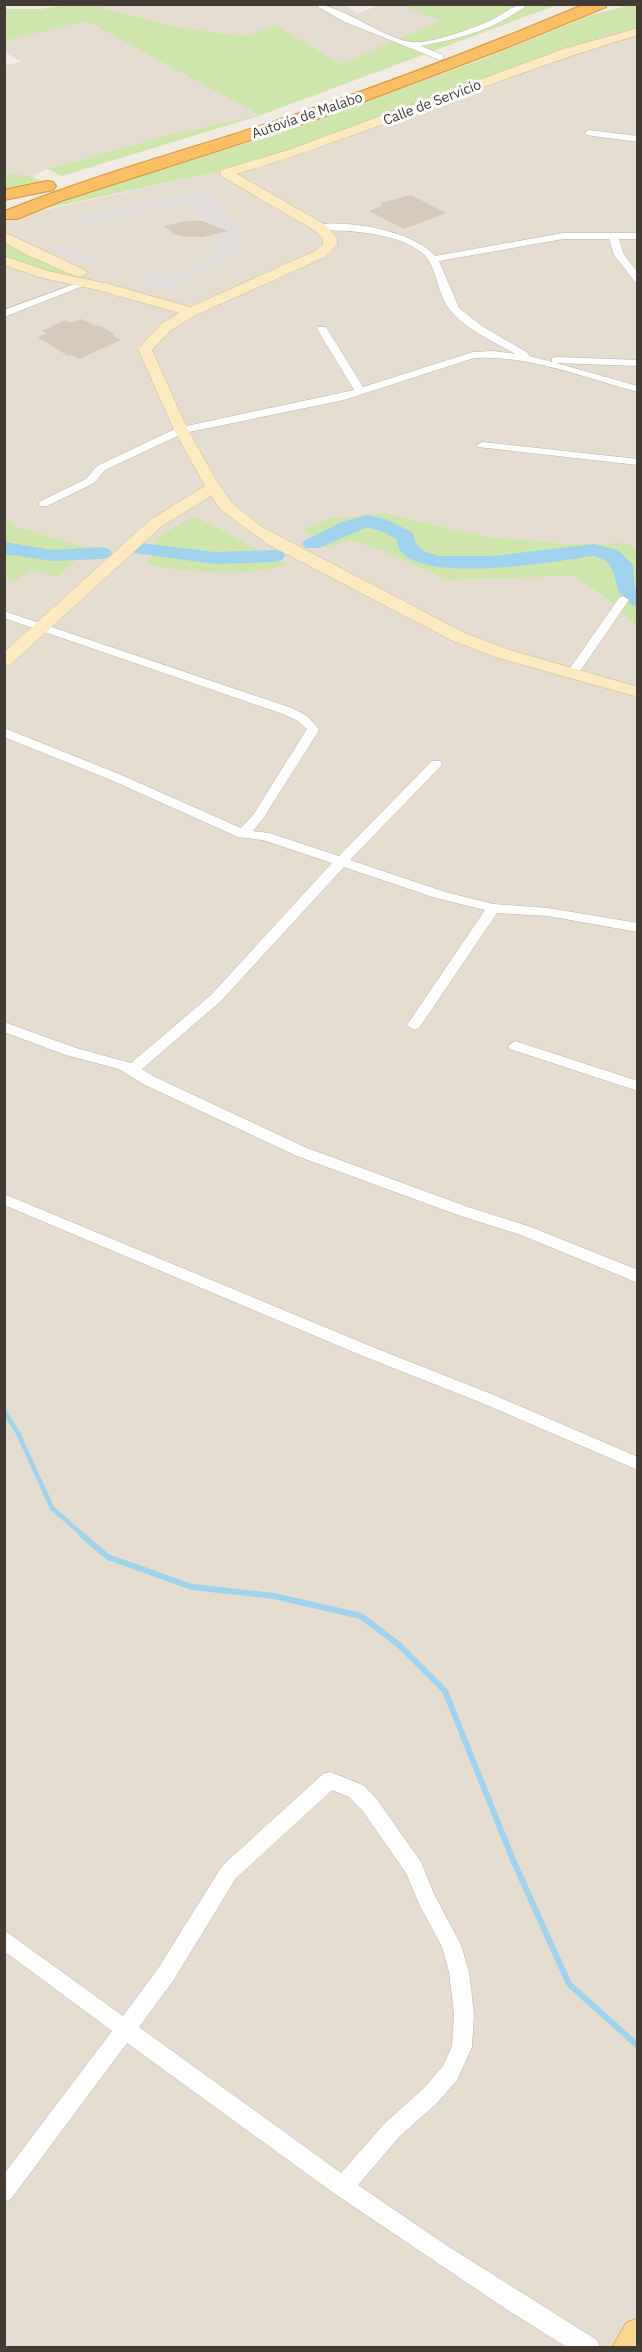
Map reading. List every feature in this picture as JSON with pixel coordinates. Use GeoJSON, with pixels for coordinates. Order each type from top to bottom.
{"type":"FeatureCollection","features":[{"type":"Feature","properties":{"kind":"highway","name":"Autovía de Malabo"},"geometry":{"type":"LineString","coordinates":[[4,195],[60,183],[195,142],[300,108],[572,10],[607,5]]}},
{"type":"Feature","properties":{"kind":"highway","name":"Autovía de Malabo"},"geometry":{"type":"LineString","coordinates":[[6,222],[55,197],[314,114],[500,45],[572,10]]}},
{"type":"Feature","properties":{"kind":"main road"},"geometry":{"type":"LineString","coordinates":[[629,2348],[638,2335]]}},
{"type":"Feature","properties":{"kind":"street"},"geometry":{"type":"LineString","coordinates":[[411,46],[459,36],[496,21],[524,4]]}},
{"type":"Feature","properties":{"kind":"street"},"geometry":{"type":"LineString","coordinates":[[317,5],[440,57]]}},
{"type":"Feature","properties":{"kind":"street","name":"Calle de Servicio"},"geometry":{"type":"LineString","coordinates":[[318,227],[226,173],[293,153],[567,52],[638,31]]}},
{"type":"Feature","properties":{"kind":"street"},"geometry":{"type":"LineString","coordinates":[[589,133],[638,140]]}},
{"type":"Feature","properties":{"kind":"street"},"geometry":{"type":"LineString","coordinates":[[6,222],[21,246],[81,273],[104,287]]}},
{"type":"Feature","properties":{"kind":"street"},"geometry":{"type":"LineString","coordinates":[[318,227],[346,227],[373,232],[427,251],[433,259],[452,308],[457,313],[530,359],[638,389]]}},
{"type":"Feature","properties":{"kind":"street"},"geometry":{"type":"LineString","coordinates":[[318,227],[330,237],[330,245],[326,250],[191,312],[166,327],[145,350],[181,430],[226,506],[275,542],[426,621],[481,646],[638,692]]}},
{"type":"Feature","properties":{"kind":"street"},"geometry":{"type":"LineString","coordinates":[[433,259],[563,236],[638,236]]}},
{"type":"Feature","properties":{"kind":"street"},"geometry":{"type":"LineString","coordinates":[[613,237],[619,255],[637,279]]}},
{"type":"Feature","properties":{"kind":"street"},"geometry":{"type":"LineString","coordinates":[[4,260],[44,274],[104,287],[191,312]]}},
{"type":"Feature","properties":{"kind":"street"},"geometry":{"type":"LineString","coordinates":[[4,314],[83,284]]}},
{"type":"Feature","properties":{"kind":"street"},"geometry":{"type":"LineString","coordinates":[[322,329],[360,391]]}},
{"type":"Feature","properties":{"kind":"street"},"geometry":{"type":"LineString","coordinates":[[43,504],[90,481],[101,468],[181,430],[340,398],[473,355],[493,354],[530,359],[638,363]]}},
{"type":"Feature","properties":{"kind":"street"},"geometry":{"type":"LineString","coordinates":[[482,445],[638,462]]}},
{"type":"Feature","properties":{"kind":"street"},"geometry":{"type":"LineString","coordinates":[[4,662],[208,479]]}},
{"type":"Feature","properties":{"kind":"street"},"geometry":{"type":"LineString","coordinates":[[176,506],[226,506]]}},
{"type":"Feature","properties":{"kind":"street"},"geometry":{"type":"LineString","coordinates":[[572,674],[624,600]]}},
{"type":"Feature","properties":{"kind":"street"},"geometry":{"type":"LineString","coordinates":[[4,614],[284,710],[310,724],[314,729],[258,817],[243,834]]}},
{"type":"Feature","properties":{"kind":"street"},"geometry":{"type":"LineString","coordinates":[[4,732],[115,777],[243,834],[264,836],[441,895],[493,908],[548,912],[638,928]]}},
{"type":"Feature","properties":{"kind":"street"},"geometry":{"type":"LineString","coordinates":[[133,1068],[216,998],[341,862],[436,764]]}},
{"type":"Feature","properties":{"kind":"street"},"geometry":{"type":"LineString","coordinates":[[414,1024],[493,908]]}},
{"type":"Feature","properties":{"kind":"street"},"geometry":{"type":"LineString","coordinates":[[4,1027],[81,1054],[108,1059],[133,1068],[150,1081],[302,1152],[463,1211],[526,1231],[638,1277]]}},
{"type":"Feature","properties":{"kind":"street"},"geometry":{"type":"LineString","coordinates":[[514,1046],[638,1086]]}},
{"type":"Feature","properties":{"kind":"street"},"geometry":{"type":"LineString","coordinates":[[4,1199],[369,1352],[488,1399],[638,1464]]}},
{"type":"Feature","properties":{"kind":"street"},"geometry":{"type":"LineString","coordinates":[[4,2192],[166,1974],[229,1872],[330,1780],[356,1791],[383,1821],[414,1868],[426,1898],[451,1945],[459,1972],[464,2014],[462,2047],[450,2073],[430,2096],[392,2130],[342,2187]]}},
{"type":"Feature","properties":{"kind":"street"},"geometry":{"type":"LineString","coordinates":[[4,1939],[124,2030],[342,2187],[452,2262],[589,2348]]}},
{"type":"Feature","properties":{"kind":"shaded area"},"geometry":{"type":"Polygon","coordinates":[[[344,4],[357,14],[379,5],[403,4],[441,21],[341,64],[276,27],[244,36],[182,28],[91,5],[344,4]]]}},
{"type":"Feature","properties":{"kind":"shaded area"},"geometry":{"type":"Polygon","coordinates":[[[86,21],[261,115],[172,134],[48,169],[32,176],[5,173],[5,65],[21,62],[5,52],[4,41],[86,21]]]}},
{"type":"Feature","properties":{"kind":"shaded area"},"geometry":{"type":"Polygon","coordinates":[[[637,27],[637,547],[624,543],[566,544],[482,536],[385,513],[350,539],[447,580],[572,576],[603,595],[637,627],[637,2347],[5,2347],[4,578],[12,582],[34,570],[87,548],[18,527],[5,518],[5,219],[220,171],[608,34],[637,27]],[[206,522],[158,537],[146,565],[286,564],[206,522]]]}},
{"type":"Feature","properties":{"kind":"shaded area"},"geometry":{"type":"Polygon","coordinates":[[[204,191],[223,211],[200,215],[190,202],[76,225],[70,219],[204,191]]]}},
{"type":"Feature","properties":{"kind":"shaded area"},"geometry":{"type":"Polygon","coordinates":[[[224,212],[242,232],[247,244],[233,255],[170,291],[131,277],[145,270],[168,277],[212,258],[220,239],[202,216],[224,212]]]}},
{"type":"Feature","properties":{"kind":"shaded area"},"geometry":{"type":"Polygon","coordinates":[[[59,245],[107,262],[97,267],[50,251],[59,245]]]}},
{"type":"Feature","properties":{"kind":"green space"},"geometry":{"type":"Polygon","coordinates":[[[91,5],[182,28],[244,36],[276,26],[341,64],[440,21],[403,5],[557,5],[261,115],[62,176],[48,169],[172,134],[260,115],[86,21],[5,41],[4,9],[39,9],[91,5]]]}},
{"type":"Feature","properties":{"kind":"green space"},"geometry":{"type":"Polygon","coordinates":[[[637,5],[637,27],[608,34],[303,146],[220,171],[48,208],[47,206],[271,136],[486,58],[591,15],[637,5]]]}},
{"type":"Feature","properties":{"kind":"green space"},"geometry":{"type":"Polygon","coordinates":[[[4,173],[32,176],[42,182],[5,190],[4,173]]]}},
{"type":"Feature","properties":{"kind":"green space"},"geometry":{"type":"Polygon","coordinates":[[[4,240],[83,276],[91,282],[71,279],[5,257],[4,240]]]}},
{"type":"Feature","properties":{"kind":"green space"},"geometry":{"type":"Polygon","coordinates":[[[385,513],[482,536],[566,544],[624,543],[637,547],[637,627],[603,595],[572,576],[447,580],[380,550],[350,540],[327,548],[303,530],[329,519],[385,513]]]}},
{"type":"Feature","properties":{"kind":"green space"},"geometry":{"type":"Polygon","coordinates":[[[193,517],[287,564],[271,569],[236,572],[199,571],[146,565],[158,537],[193,517]]]}},
{"type":"Feature","properties":{"kind":"green space"},"geometry":{"type":"Polygon","coordinates":[[[5,518],[18,527],[87,548],[58,577],[34,570],[12,582],[5,578],[5,518]]]}},
{"type":"Feature","properties":{"kind":"building"},"geometry":{"type":"Polygon","coordinates":[[[411,195],[446,213],[404,229],[369,211],[384,205],[380,203],[411,195]]]}},
{"type":"Feature","properties":{"kind":"building"},"geometry":{"type":"Polygon","coordinates":[[[186,221],[202,221],[228,231],[203,237],[188,237],[174,234],[164,226],[186,221]]]}},
{"type":"Feature","properties":{"kind":"building"},"geometry":{"type":"Polygon","coordinates":[[[81,319],[95,326],[98,325],[121,340],[79,359],[68,356],[38,337],[47,333],[42,331],[65,320],[71,323],[81,319]]]}},
{"type":"Feature","properties":{"kind":"waterway"},"geometry":{"type":"LineString","coordinates":[[312,544],[358,522],[367,521],[391,528],[406,537],[407,546],[418,556],[438,561],[494,562],[594,550],[611,554],[623,565],[626,585],[638,601]]}},
{"type":"Feature","properties":{"kind":"waterway"},"geometry":{"type":"LineString","coordinates":[[4,548],[53,555],[102,553]]}},
{"type":"Feature","properties":{"kind":"waterway"},"geometry":{"type":"LineString","coordinates":[[141,549],[215,558],[275,556]]}},
{"type":"Feature","properties":{"kind":"waterway"},"geometry":{"type":"LineString","coordinates":[[4,1411],[18,1433],[52,1508],[84,1536]]}},
{"type":"Feature","properties":{"kind":"waterway"},"geometry":{"type":"LineString","coordinates":[[82,1535],[108,1557],[192,1587],[274,1596],[361,1616],[399,1645],[445,1691],[513,1860],[569,1984],[638,2046]]}}]}
